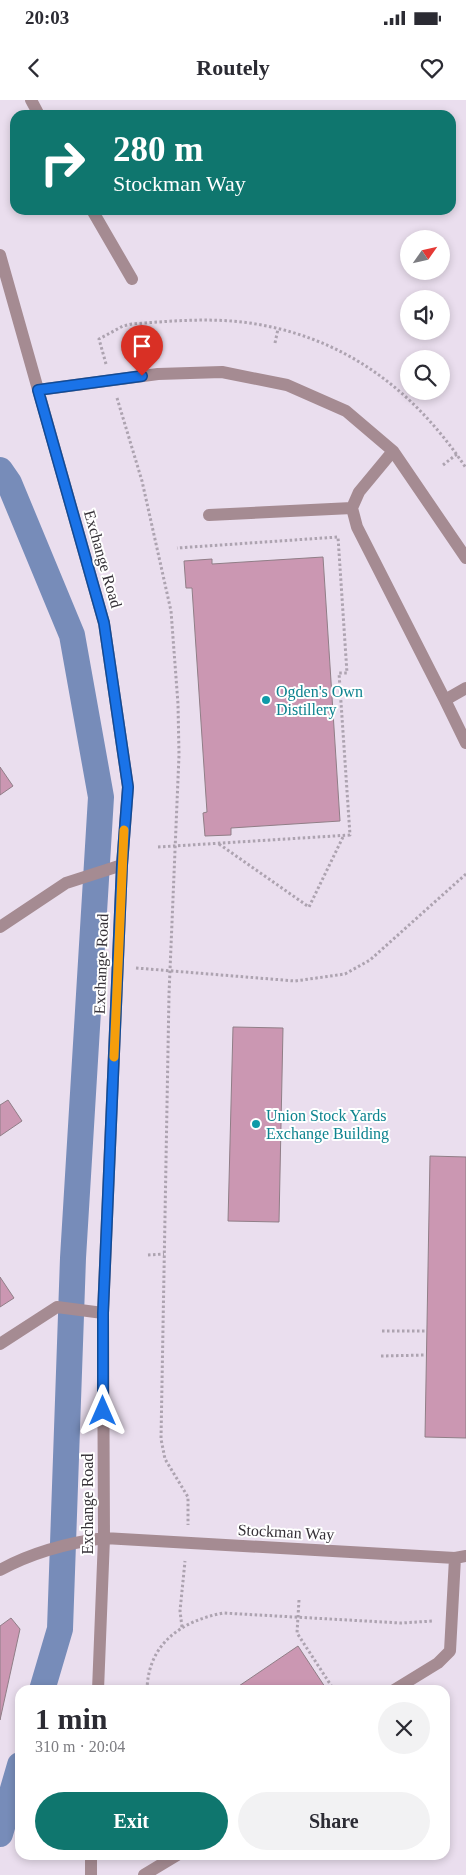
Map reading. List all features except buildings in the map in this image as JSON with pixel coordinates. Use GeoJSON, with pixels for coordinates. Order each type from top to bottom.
{"type":"FeatureCollection","features":[{"type":"Feature","properties":{"kind":"street"},"geometry":{"type":"LineString","coordinates":[[95,215],[132,279]]}},
{"type":"Feature","properties":{"kind":"street","name":"Exchange Road"},"geometry":{"type":"LineString","coordinates":[[0,255],[104,623],[128,787],[122,865],[103,1313],[104,1538],[98,1685]]}},
{"type":"Feature","properties":{"kind":"street"},"geometry":{"type":"LineString","coordinates":[[38,390],[158,374],[222,372],[286,385],[346,410],[393,451],[466,558]]}},
{"type":"Feature","properties":{"kind":"street"},"geometry":{"type":"LineString","coordinates":[[393,451],[359,492],[352,508],[358,527],[466,743]]}},
{"type":"Feature","properties":{"kind":"street"},"geometry":{"type":"LineString","coordinates":[[209,515],[352,508]]}},
{"type":"Feature","properties":{"kind":"street"},"geometry":{"type":"LineString","coordinates":[[446,700],[466,688]]}},
{"type":"Feature","properties":{"kind":"street"},"geometry":{"type":"LineString","coordinates":[[0,927],[66,883],[122,865]]}},
{"type":"Feature","properties":{"kind":"street"},"geometry":{"type":"LineString","coordinates":[[0,1344],[57,1307],[103,1313]]}},
{"type":"Feature","properties":{"kind":"street","name":"Stockman Way"},"geometry":{"type":"LineString","coordinates":[[0,1570],[34,1553],[77,1541],[104,1538],[461,1557]]}},
{"type":"Feature","properties":{"kind":"street"},"geometry":{"type":"LineString","coordinates":[[402,1685],[438,1662],[450,1651],[461,1557]]}},
{"type":"Feature","properties":{"kind":"street"},"geometry":{"type":"LineString","coordinates":[[91,1860],[91,1875]]}},
{"type":"Feature","properties":{"kind":"street"},"geometry":{"type":"LineString","coordinates":[[144,1875],[170,1860]]}},
{"type":"Feature","properties":{"kind":"path"},"geometry":{"type":"LineString","coordinates":[[189,1512],[188,1497],[165,1459],[161,1439],[170,972],[178,756],[175,654],[171,611],[142,481],[99,339],[123,326],[194,320],[242,322],[278,329],[322,342],[368,366],[398,388],[424,413],[466,468]]}},
{"type":"Feature","properties":{"kind":"path"},"geometry":{"type":"LineString","coordinates":[[275,343],[278,329]]}},
{"type":"Feature","properties":{"kind":"path"},"geometry":{"type":"LineString","coordinates":[[443,465],[457,454]]}},
{"type":"Feature","properties":{"kind":"path"},"geometry":{"type":"LineString","coordinates":[[158,847],[350,835],[339,673],[347,673],[338,537],[177,548]]}},
{"type":"Feature","properties":{"kind":"path"},"geometry":{"type":"LineString","coordinates":[[218,843],[309,907],[344,835]]}},
{"type":"Feature","properties":{"kind":"path"},"geometry":{"type":"LineString","coordinates":[[118,966],[170,972],[295,980],[345,974],[370,960],[466,874]]}},
{"type":"Feature","properties":{"kind":"path"},"geometry":{"type":"LineString","coordinates":[[148,1255],[164,1254]]}},
{"type":"Feature","properties":{"kind":"path"},"geometry":{"type":"LineString","coordinates":[[382,1331],[427,1331]]}},
{"type":"Feature","properties":{"kind":"path"},"geometry":{"type":"LineString","coordinates":[[381,1356],[426,1355]]}},
{"type":"Feature","properties":{"kind":"path"},"geometry":{"type":"LineString","coordinates":[[299,1600],[297,1633],[331,1685]]}},
{"type":"Feature","properties":{"kind":"path"},"geometry":{"type":"LineString","coordinates":[[180,1611],[182,1627]]}},
{"type":"Feature","properties":{"kind":"path"},"geometry":{"type":"LineString","coordinates":[[148,1685],[151,1663],[162,1645],[182,1627],[201,1617],[223,1613],[401,1623],[453,1619]]}},
{"type":"Feature","properties":{"kind":"waterway"},"geometry":{"type":"LineString","coordinates":[[0,470],[9,483],[72,635],[101,797],[73,1258],[60,1629],[43,1685]]}},
{"type":"Feature","properties":{"kind":"waterway"},"geometry":{"type":"LineString","coordinates":[[0,1834],[15,1782]]}},
{"type":"Feature","properties":{"kind":"slow traffic"},"geometry":{"type":"LineString","coordinates":[[114,1057],[124,830]]}},
{"type":"Feature","properties":{"kind":"place","name":"Ogden's Own Distillery"},"geometry":{"type":"Point","coordinates":[266,700]}},
{"type":"Feature","properties":{"kind":"place","name":"Union Stock Yards Exchange Building"},"geometry":{"type":"Point","coordinates":[256,1124]}},
{"type":"Feature","properties":{"kind":"route"},"geometry":{"type":"LineString","coordinates":[[103,1411],[103,1313],[122,865],[128,787],[104,623],[38,390],[142,376]]}}]}
